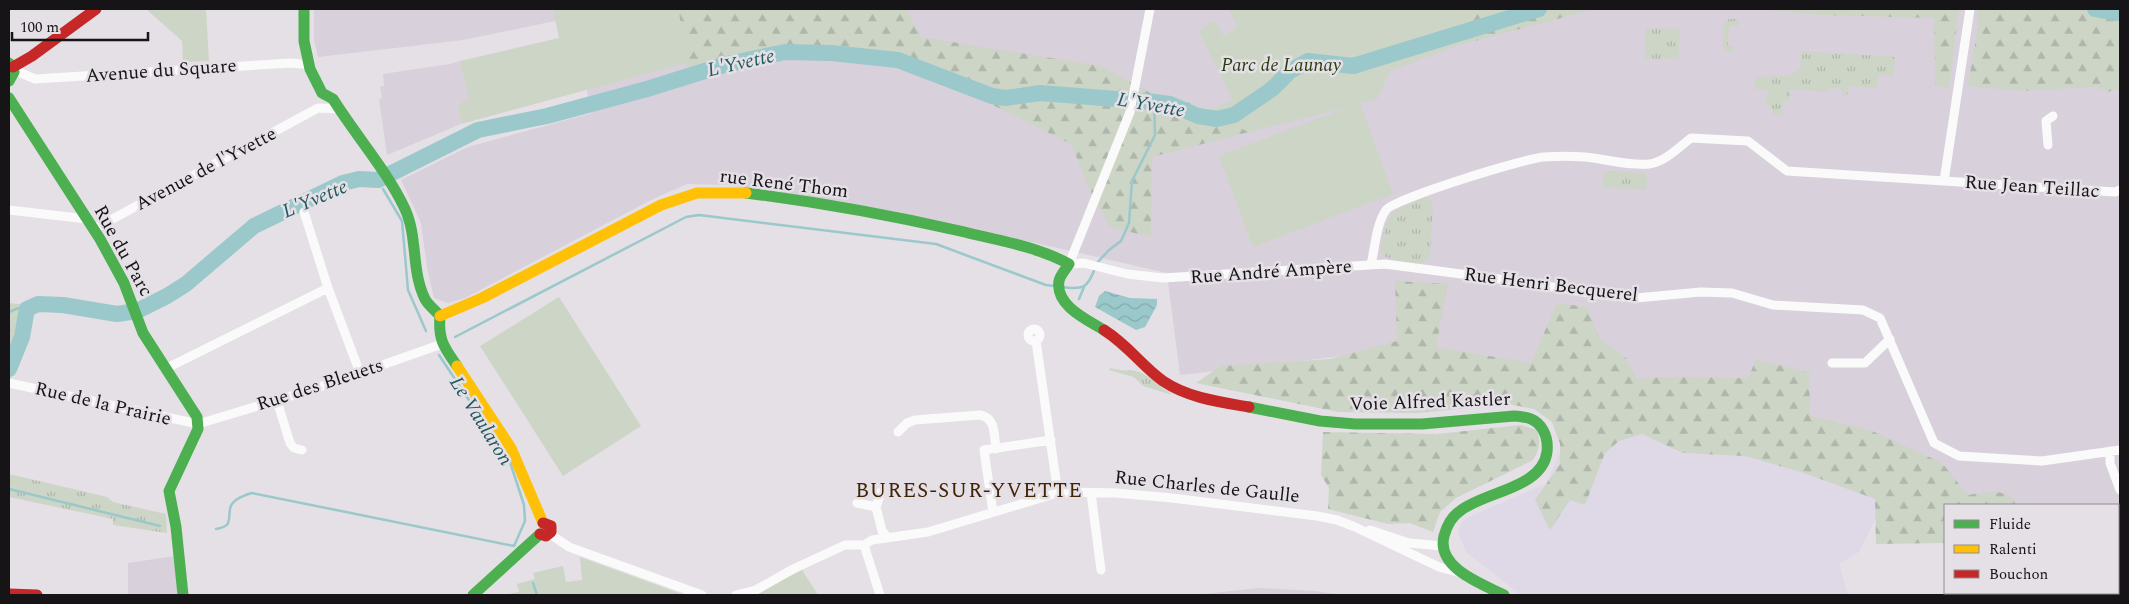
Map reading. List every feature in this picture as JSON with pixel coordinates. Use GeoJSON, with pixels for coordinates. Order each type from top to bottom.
{"type":"FeatureCollection","features":[{"type":"Feature","properties":{"kind":"main road"},"geometry":{"type":"LineString","coordinates":[[9,81],[12,79],[12,67],[32,56],[96,9]]}},
{"type":"Feature","properties":{"kind":"main road"},"geometry":{"type":"LineString","coordinates":[[304,9],[304,41],[310,65],[322,93],[333,99],[379,164],[409,219],[421,285],[426,300],[440,316],[439,331],[442,344],[511,448],[543,523],[551,526],[545,534],[473,595]]}},
{"type":"Feature","properties":{"kind":"main road","name":"Rue du Parc"},"geometry":{"type":"LineString","coordinates":[[9,98],[91,224],[124,283],[144,333],[164,369],[194,414],[198,424]]}},
{"type":"Feature","properties":{"kind":"main road","name":"rue René Thom"},"geometry":{"type":"LineString","coordinates":[[440,316],[482,298],[661,205],[688,195],[708,192],[747,193],[892,216],[1004,242],[1056,257],[1069,264]]}},
{"type":"Feature","properties":{"kind":"main road","name":"Voie Alfred Kastler"},"geometry":{"type":"LineString","coordinates":[[1069,264],[1059,286],[1064,302],[1081,316],[1121,341],[1152,372],[1168,384],[1193,395],[1328,422],[1434,423],[1516,416],[1532,419],[1545,434],[1548,445],[1543,464],[1534,475],[1516,486],[1466,506],[1452,516],[1445,528],[1443,546]]}},
{"type":"Feature","properties":{"kind":"main road"},"geometry":{"type":"LineString","coordinates":[[183,595],[176,527],[169,491],[196,436],[198,424]]}},
{"type":"Feature","properties":{"kind":"main road","name":"Rue Charles de Gaulle"},"geometry":{"type":"LineString","coordinates":[[1443,546],[1448,557],[1461,574],[1504,595]]}},
{"type":"Feature","properties":{"kind":"main road"},"geometry":{"type":"LineString","coordinates":[[9,594],[37,595]]}},
{"type":"Feature","properties":{"kind":"street"},"geometry":{"type":"LineString","coordinates":[[1069,264],[1130,112],[1150,9]]}},
{"type":"Feature","properties":{"kind":"street"},"geometry":{"type":"LineString","coordinates":[[1944,181],[1970,9]]}},
{"type":"Feature","properties":{"kind":"street","name":"Avenue du Square"},"geometry":{"type":"LineString","coordinates":[[12,67],[35,79],[291,62],[310,65]]}},
{"type":"Feature","properties":{"kind":"street"},"geometry":{"type":"LineString","coordinates":[[322,93],[318,108],[339,110]]}},
{"type":"Feature","properties":{"kind":"street","name":"Avenue de l'Yvette"},"geometry":{"type":"LineString","coordinates":[[91,224],[318,108]]}},
{"type":"Feature","properties":{"kind":"street"},"geometry":{"type":"LineString","coordinates":[[2048,145],[2046,121],[2053,116]]}},
{"type":"Feature","properties":{"kind":"street","name":"Rue André Ampère"},"geometry":{"type":"LineString","coordinates":[[1069,264],[1084,263],[1144,277],[1174,278],[1371,265],[1381,222],[1386,209],[1392,204],[1438,187],[1536,158],[1586,157],[1612,162],[1651,164],[1662,159],[1691,138],[1748,141],[1787,171],[1944,181]]}},
{"type":"Feature","properties":{"kind":"street","name":"Rue Jean Teillac"},"geometry":{"type":"LineString","coordinates":[[1944,181],[2115,192],[2120,190]]}},
{"type":"Feature","properties":{"kind":"street"},"geometry":{"type":"LineString","coordinates":[[9,210],[91,224]]}},
{"type":"Feature","properties":{"kind":"street"},"geometry":{"type":"LineString","coordinates":[[304,212],[328,288],[360,373]]}},
{"type":"Feature","properties":{"kind":"street","name":"Rue Henri Becquerel"},"geometry":{"type":"LineString","coordinates":[[1371,265],[1395,265],[1602,295],[1636,298],[1701,292],[1732,293],[1773,305],[1863,310],[1880,318],[1934,443],[1959,456],[2042,461],[2120,450]]}},
{"type":"Feature","properties":{"kind":"street"},"geometry":{"type":"LineString","coordinates":[[164,369],[328,288]]}},
{"type":"Feature","properties":{"kind":"street"},"geometry":{"type":"LineString","coordinates":[[1832,363],[1865,363],[1890,339]]}},
{"type":"Feature","properties":{"kind":"street"},"geometry":{"type":"LineString","coordinates":[[1036,341],[1051,440],[1056,494]]}},
{"type":"Feature","properties":{"kind":"street","name":"Rue des Bleuets"},"geometry":{"type":"LineString","coordinates":[[198,424],[277,401],[442,344]]}},
{"type":"Feature","properties":{"kind":"street","name":"Rue de la Prairie"},"geometry":{"type":"LineString","coordinates":[[9,383],[198,424]]}},
{"type":"Feature","properties":{"kind":"street"},"geometry":{"type":"LineString","coordinates":[[277,401],[290,443],[294,448],[302,450]]}},
{"type":"Feature","properties":{"kind":"street"},"geometry":{"type":"LineString","coordinates":[[898,432],[907,423],[915,420],[986,416],[990,419],[993,426],[996,449]]}},
{"type":"Feature","properties":{"kind":"street"},"geometry":{"type":"LineString","coordinates":[[736,595],[756,590],[840,546],[864,544],[872,540],[928,532],[993,512],[984,450],[1051,440]]}},
{"type":"Feature","properties":{"kind":"street"},"geometry":{"type":"LineString","coordinates":[[2110,451],[2110,463],[2120,490]]}},
{"type":"Feature","properties":{"kind":"street"},"geometry":{"type":"LineString","coordinates":[[881,492],[876,507],[882,531],[888,538]]}},
{"type":"Feature","properties":{"kind":"street"},"geometry":{"type":"LineString","coordinates":[[1092,493],[1101,570]]}},
{"type":"Feature","properties":{"kind":"street","name":"Rue Charles de Gaulle"},"geometry":{"type":"LineString","coordinates":[[993,512],[1056,494],[1092,493],[1204,500],[1337,520],[1439,567],[1461,574]]}},
{"type":"Feature","properties":{"kind":"street"},"geometry":{"type":"LineString","coordinates":[[857,503],[876,507]]}},
{"type":"Feature","properties":{"kind":"street","name":"Rue Charles de Gaulle"},"geometry":{"type":"LineString","coordinates":[[1355,527],[1381,532],[1409,543],[1443,546]]}},
{"type":"Feature","properties":{"kind":"street"},"geometry":{"type":"LineString","coordinates":[[545,534],[569,547],[702,595]]}},
{"type":"Feature","properties":{"kind":"street"},"geometry":{"type":"LineString","coordinates":[[864,544],[880,595]]}},
{"type":"Feature","properties":{"kind":"shaded area"},"geometry":{"type":"Polygon","coordinates":[[[314,9],[2120,9],[2120,574],[2119,504],[1944,505],[1866,486],[1393,350],[1180,375],[1167,273],[992,233],[870,209],[728,185],[687,184],[651,200],[465,298],[448,303],[434,298],[427,267],[421,223],[401,180],[468,147],[592,113],[574,35],[555,21],[463,40],[318,57],[314,40],[314,9]]]}},
{"type":"Feature","properties":{"kind":"shaded area"},"geometry":{"type":"Polygon","coordinates":[[[460,61],[470,99],[458,104],[461,124],[387,155],[379,99],[382,98],[380,87],[384,86],[383,74],[460,61]]]}},
{"type":"Feature","properties":{"kind":"shaded area"},"geometry":{"type":"Polygon","coordinates":[[[1584,380],[1889,492],[1859,552],[1839,564],[1848,595],[1521,595],[1466,552],[1458,533],[1462,522],[1473,515],[1546,484],[1561,450],[1584,380]]]}},
{"type":"Feature","properties":{"kind":"shaded area"},"geometry":{"type":"Polygon","coordinates":[[[175,556],[178,595],[128,595],[128,563],[175,556]]]}},
{"type":"Feature","properties":{"kind":"shaded area"},"geometry":{"type":"Polygon","coordinates":[[[1259,588],[1315,591],[1342,595],[1195,595],[1259,588]]]}},
{"type":"Feature","properties":{"kind":"green space"},"geometry":{"type":"Polygon","coordinates":[[[146,9],[206,9],[209,61],[183,62],[182,41],[146,9]]]}},
{"type":"Feature","properties":{"kind":"green space"},"geometry":{"type":"Polygon","coordinates":[[[553,9],[678,9],[689,62],[461,124],[458,104],[469,99],[460,61],[559,38],[553,9]]]}},
{"type":"Feature","properties":{"kind":"green space"},"geometry":{"type":"Polygon","coordinates":[[[676,9],[906,9],[921,37],[1101,66],[1149,92],[1184,100],[1249,132],[1152,157],[1151,237],[1110,227],[1091,192],[1071,144],[991,104],[877,53],[803,47],[742,56],[686,71],[676,9]]]}},
{"type":"Feature","properties":{"kind":"green space","name":"Parc de Launay"},"geometry":{"type":"Polygon","coordinates":[[[1228,9],[1472,9],[1457,46],[1390,71],[1377,99],[1360,103],[1393,194],[1253,247],[1219,156],[1352,106],[1249,132],[1207,111],[1233,100],[1199,31],[1214,21],[1224,36],[1238,27],[1228,9]]]}},
{"type":"Feature","properties":{"kind":"green space"},"geometry":{"type":"Polygon","coordinates":[[[1472,9],[1594,9],[1457,46],[1472,9]]]}},
{"type":"Feature","properties":{"kind":"green space"},"geometry":{"type":"Polygon","coordinates":[[[1761,9],[1959,9],[1949,88],[1935,85],[1934,18],[1822,15],[1761,9]]]}},
{"type":"Feature","properties":{"kind":"green space"},"geometry":{"type":"Polygon","coordinates":[[[1977,9],[2120,9],[2120,88],[2108,92],[2096,87],[2020,91],[1968,86],[1977,32],[1977,9]]]}},
{"type":"Feature","properties":{"kind":"green space"},"geometry":{"type":"Polygon","coordinates":[[[1729,19],[1739,19],[1739,26],[1729,26],[1728,46],[1734,47],[1734,51],[1727,52],[1723,47],[1724,24],[1729,19]]]}},
{"type":"Feature","properties":{"kind":"green space"},"geometry":{"type":"Polygon","coordinates":[[[1646,28],[1681,29],[1678,59],[1645,59],[1646,28]]]}},
{"type":"Feature","properties":{"kind":"green space"},"geometry":{"type":"Polygon","coordinates":[[[1801,51],[1895,57],[1894,76],[1878,75],[1877,88],[1849,86],[1847,96],[1843,96],[1842,89],[1830,88],[1826,92],[1790,89],[1789,101],[1783,101],[1782,115],[1772,114],[1772,107],[1766,106],[1768,90],[1755,89],[1756,77],[1792,75],[1800,69],[1801,51]]]}},
{"type":"Feature","properties":{"kind":"green space"},"geometry":{"type":"Polygon","coordinates":[[[1606,171],[1644,173],[1647,177],[1646,190],[1602,187],[1606,171]]]}},
{"type":"Feature","properties":{"kind":"green space"},"geometry":{"type":"Polygon","coordinates":[[[1426,197],[1429,198],[1433,205],[1430,256],[1422,263],[1413,263],[1383,255],[1381,250],[1382,240],[1391,215],[1395,211],[1426,197]]]}},
{"type":"Feature","properties":{"kind":"green space"},"geometry":{"type":"Polygon","coordinates":[[[1395,281],[1448,284],[1436,347],[1531,363],[1557,303],[1587,307],[1600,339],[1626,358],[1637,379],[1678,377],[1748,378],[1756,360],[1809,372],[1810,416],[1870,430],[1942,463],[1968,495],[1989,492],[2002,493],[2008,495],[2017,504],[1944,504],[1944,543],[1876,544],[1875,499],[1804,473],[1745,456],[1683,453],[1642,434],[1619,441],[1605,453],[1585,505],[1570,500],[1550,530],[1535,500],[1560,464],[1560,444],[1552,422],[1534,409],[1509,404],[1418,413],[1338,412],[1196,383],[1221,366],[1330,359],[1397,341],[1395,281]]]}},
{"type":"Feature","properties":{"kind":"green space"},"geometry":{"type":"Polygon","coordinates":[[[559,297],[641,426],[563,476],[480,346],[559,297]]]}},
{"type":"Feature","properties":{"kind":"green space"},"geometry":{"type":"Polygon","coordinates":[[[41,299],[35,309],[10,381],[9,303],[19,304],[41,299]]]}},
{"type":"Feature","properties":{"kind":"green space"},"geometry":{"type":"Polygon","coordinates":[[[1111,368],[1140,373],[1173,395],[1143,386],[1134,377],[1109,370],[1111,368]]]}},
{"type":"Feature","properties":{"kind":"green space"},"geometry":{"type":"Polygon","coordinates":[[[1521,425],[1537,430],[1539,446],[1533,460],[1456,498],[1440,512],[1433,532],[1410,523],[1388,524],[1328,509],[1329,488],[1321,475],[1323,432],[1437,434],[1521,425]]]}},
{"type":"Feature","properties":{"kind":"green space"},"geometry":{"type":"Polygon","coordinates":[[[9,474],[107,497],[113,502],[166,514],[167,533],[113,525],[113,519],[9,497],[9,474]]]}},
{"type":"Feature","properties":{"kind":"green space"},"geometry":{"type":"Polygon","coordinates":[[[580,557],[684,595],[503,595],[519,592],[517,584],[535,579],[533,573],[563,566],[566,582],[582,580],[580,557]]]}},
{"type":"Feature","properties":{"kind":"green space"},"geometry":{"type":"Polygon","coordinates":[[[802,570],[818,595],[752,595],[802,570]]]}},
{"type":"Feature","properties":{"kind":"water"},"geometry":{"type":"Polygon","coordinates":[[[1105,291],[1130,298],[1157,299],[1157,305],[1145,327],[1136,330],[1095,307],[1099,296],[1105,291]]]}},
{"type":"Feature","properties":{"kind":"waterway","name":"L'Yvette"},"geometry":{"type":"LineString","coordinates":[[9,369],[22,337],[27,309],[38,304],[63,305],[117,314],[137,311],[186,284],[254,226],[343,183],[359,179],[378,180],[478,130],[547,116],[647,89],[727,64],[785,52],[831,53],[898,60],[992,96],[1006,98],[1040,93],[1154,102],[1170,104],[1198,116],[1217,119],[1234,115],[1272,89],[1290,71],[1308,61],[1353,66],[1539,9]]}},
{"type":"Feature","properties":{"kind":"waterway","name":"L'Yvette"},"geometry":{"type":"LineString","coordinates":[[2095,9],[2120,12]]}},
{"type":"Feature","properties":{"kind":"waterway"},"geometry":{"type":"LineString","coordinates":[[1097,263],[1121,241],[1129,223],[1132,181],[1155,135],[1154,102]]}},
{"type":"Feature","properties":{"kind":"waterway","name":"Le Vaularon"},"geometry":{"type":"LineString","coordinates":[[383,189],[402,221],[408,290],[426,331]]}},
{"type":"Feature","properties":{"kind":"waterway"},"geometry":{"type":"LineString","coordinates":[[455,337],[686,217],[699,215],[936,244],[1046,285],[1054,286]]}},
{"type":"Feature","properties":{"kind":"waterway"},"geometry":{"type":"LineString","coordinates":[[1062,287],[1080,288],[1084,286],[1090,280],[1095,268]]}},
{"type":"Feature","properties":{"kind":"waterway"},"geometry":{"type":"LineString","coordinates":[[1079,299],[1084,287]]}},
{"type":"Feature","properties":{"kind":"waterway"},"geometry":{"type":"LineString","coordinates":[[9,312],[19,308],[27,309]]}},
{"type":"Feature","properties":{"kind":"waterway","name":"L'Yvette"},"geometry":{"type":"LineString","coordinates":[[216,529],[227,525],[233,503],[239,498],[252,493],[514,546],[525,521],[524,505],[510,462],[439,355]]}},
{"type":"Feature","properties":{"kind":"waterway","name":"L'Yvette"},"geometry":{"type":"LineString","coordinates":[[9,489],[160,526]]}},
{"type":"Feature","properties":{"kind":"waterway","name":"Le Vaularon"},"geometry":{"type":"LineString","coordinates":[[533,583],[537,595]]}},
{"type":"Feature","properties":{"kind":"railway"},"geometry":{"type":"LineString","coordinates":[[2116,595],[2120,594]]}},
{"type":"Feature","properties":{"kind":"traffic: fast"},"geometry":{"type":"LineString","coordinates":[[304,9],[304,41],[310,69],[322,93],[333,99],[380,166],[405,209],[412,231],[416,266],[421,288],[426,301],[440,316],[440,331],[443,343],[457,366]]}},
{"type":"Feature","properties":{"kind":"traffic: fast"},"geometry":{"type":"LineString","coordinates":[[9,63],[14,72],[9,81]]}},
{"type":"Feature","properties":{"kind":"traffic: fast"},"geometry":{"type":"LineString","coordinates":[[9,98],[100,239],[124,283],[143,333],[197,417],[198,429],[169,491],[176,527],[183,595]]}},
{"type":"Feature","properties":{"kind":"traffic: fast"},"geometry":{"type":"LineString","coordinates":[[746,193],[827,205],[907,220],[1030,248],[1069,264],[1059,281],[1059,290],[1062,298],[1074,311],[1104,330]]}},
{"type":"Feature","properties":{"kind":"traffic: fast"},"geometry":{"type":"LineString","coordinates":[[1249,407],[1320,421],[1355,424],[1422,424],[1514,416],[1527,418],[1537,423],[1543,430],[1547,440],[1547,452],[1543,464],[1535,474],[1524,482],[1471,504],[1460,511],[1446,528],[1444,536],[1443,547],[1447,557],[1454,566],[1473,580],[1504,595]]}},
{"type":"Feature","properties":{"kind":"traffic: fast"},"geometry":{"type":"LineString","coordinates":[[473,595],[540,534]]}},
{"type":"Feature","properties":{"kind":"traffic: slow"},"geometry":{"type":"LineString","coordinates":[[440,316],[482,298],[661,205],[697,193],[746,193]]}},
{"type":"Feature","properties":{"kind":"traffic: slow"},"geometry":{"type":"LineString","coordinates":[[457,366],[511,448],[543,523]]}},
{"type":"Feature","properties":{"kind":"traffic: jam"},"geometry":{"type":"LineString","coordinates":[[13,67],[32,56],[96,9]]}},
{"type":"Feature","properties":{"kind":"traffic: jam"},"geometry":{"type":"LineString","coordinates":[[1104,330],[1155,375],[1173,387],[1204,398],[1249,407]]}},
{"type":"Feature","properties":{"kind":"traffic: jam"},"geometry":{"type":"LineString","coordinates":[[540,534],[546,536],[551,532],[551,526],[543,523]]}},
{"type":"Feature","properties":{"kind":"traffic: jam"},"geometry":{"type":"LineString","coordinates":[[9,594],[37,595]]}},
{"type":"Feature","properties":{"kind":"district","name":"BURES-SUR-YVETTE"},"geometry":{"type":"Point","coordinates":[969,491]}}]}
